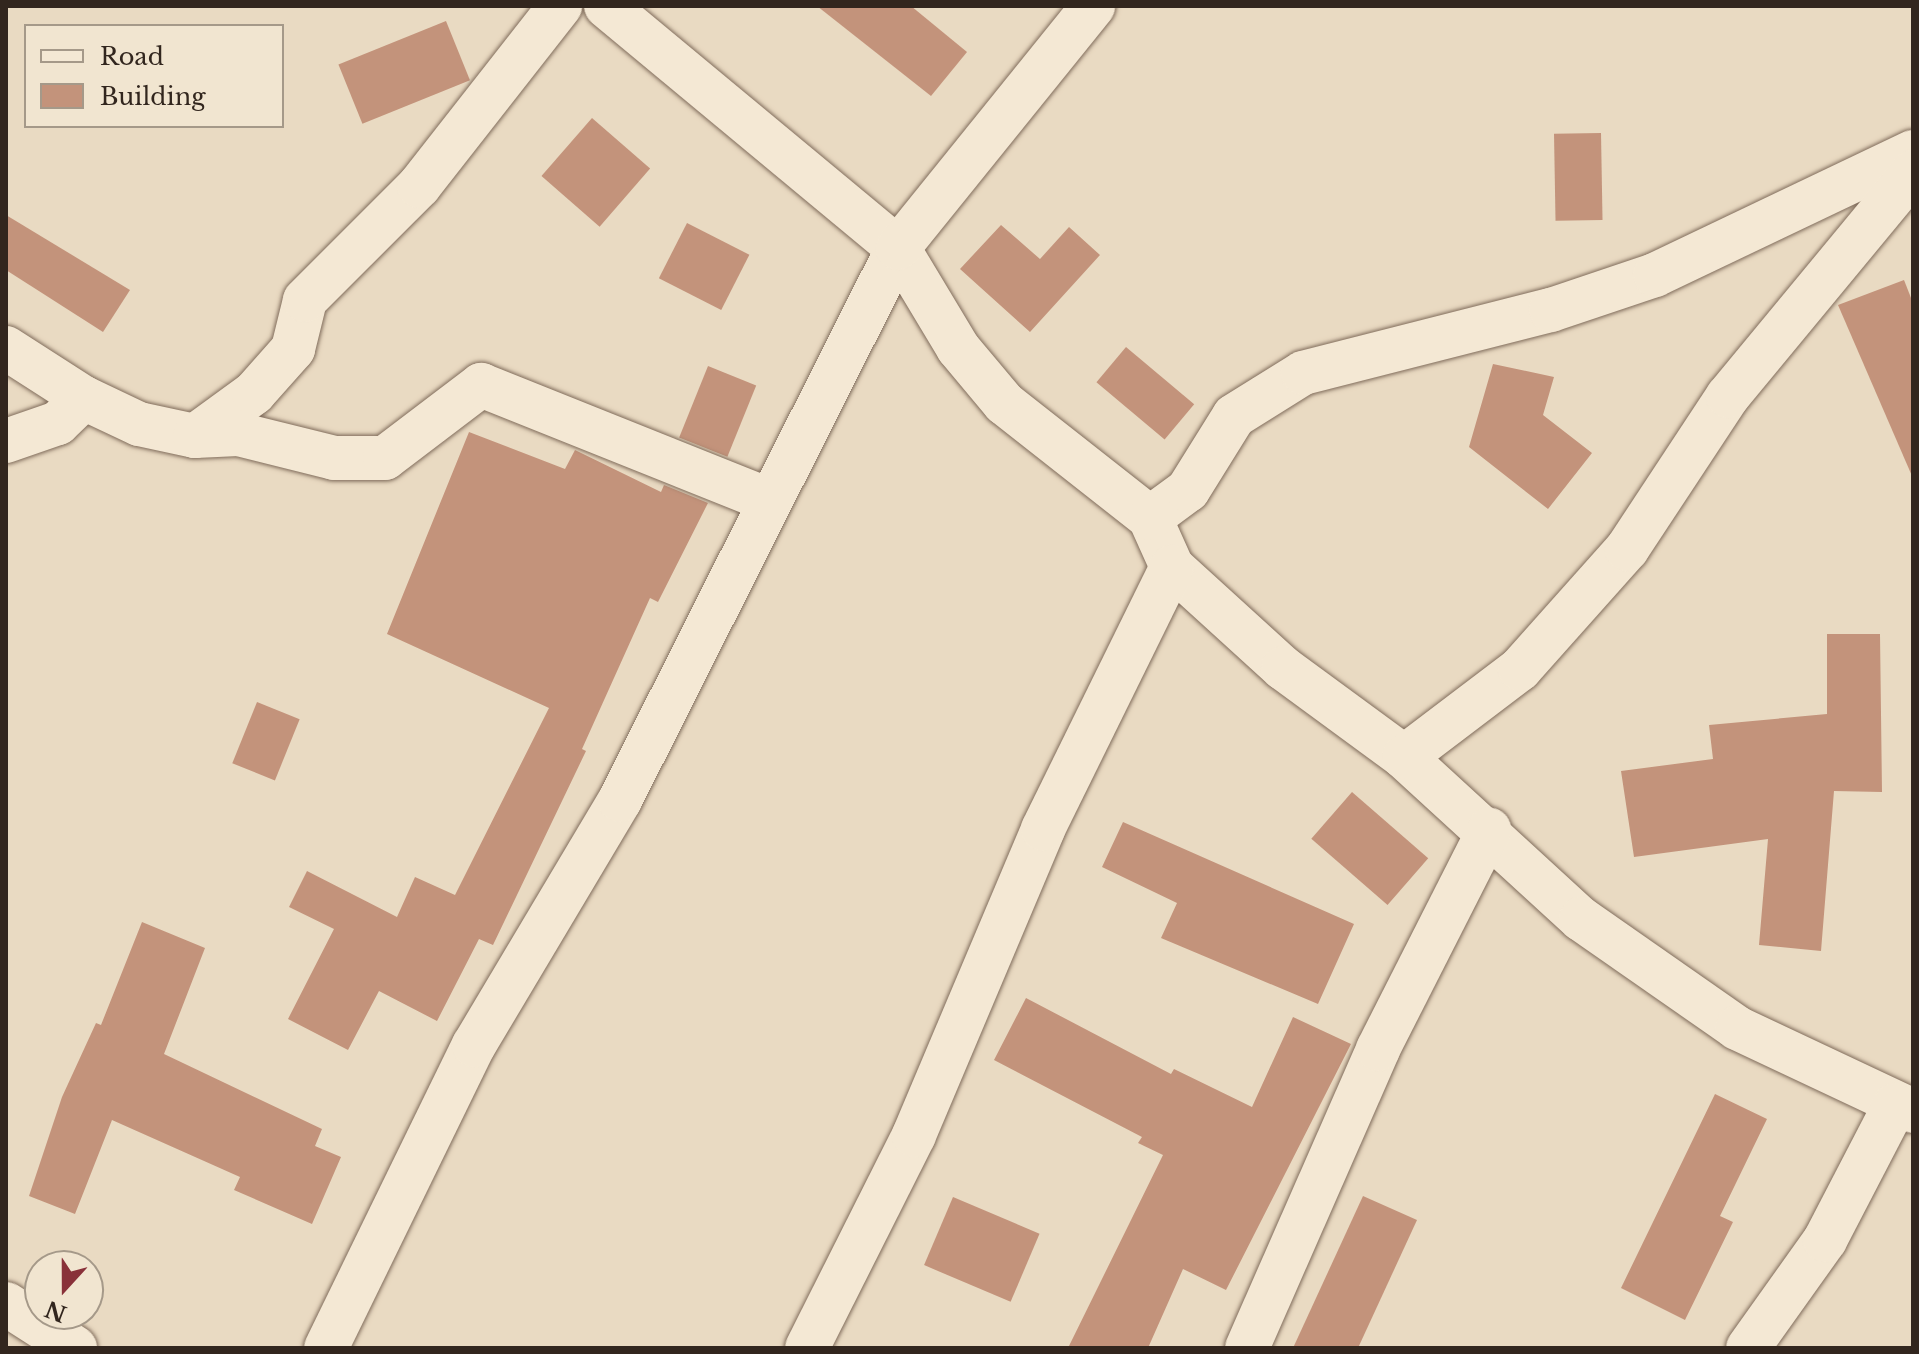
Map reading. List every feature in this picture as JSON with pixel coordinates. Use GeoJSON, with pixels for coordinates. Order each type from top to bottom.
{"type":"FeatureCollection","features":[{"type":"Feature","properties":{"kind":"street"},"geometry":{"type":"LineString","coordinates":[[195,436],[254,393],[293,349],[305,300],[419,186],[560,6]]}},
{"type":"Feature","properties":{"kind":"street"},"geometry":{"type":"LineString","coordinates":[[606,6],[898,248],[958,348],[1004,403],[1150,518],[1172,567],[1283,668],[1404,757],[1489,830],[1581,919],[1737,1028],[1904,1108],[1825,1240],[1748,1348]]}},
{"type":"Feature","properties":{"kind":"street"},"geometry":{"type":"LineString","coordinates":[[326,1348],[474,1045],[620,800],[768,500],[898,248],[1093,6]]}},
{"type":"Feature","properties":{"kind":"street"},"geometry":{"type":"LineString","coordinates":[[1150,518],[1188,490],[1234,416],[1303,373],[1551,310],[1655,275],[1913,152]]}},
{"type":"Feature","properties":{"kind":"street"},"geometry":{"type":"LineString","coordinates":[[1404,757],[1520,669],[1627,549],[1728,396],[1913,172]]}},
{"type":"Feature","properties":{"kind":"street"},"geometry":{"type":"LineString","coordinates":[[6,348],[84,398],[139,424],[195,436],[238,434],[334,458],[385,458],[481,385],[768,500]]}},
{"type":"Feature","properties":{"kind":"street"},"geometry":{"type":"LineString","coordinates":[[6,441],[58,423],[84,398]]}},
{"type":"Feature","properties":{"kind":"street"},"geometry":{"type":"LineString","coordinates":[[807,1348],[914,1135],[1043,829],[1172,567]]}},
{"type":"Feature","properties":{"kind":"street"},"geometry":{"type":"LineString","coordinates":[[1247,1348],[1378,1049],[1489,830]]}},
{"type":"Feature","properties":{"kind":"street"},"geometry":{"type":"LineString","coordinates":[[6,1304],[75,1348]]}},
{"type":"Feature","properties":{"kind":"building"},"geometry":{"type":"Polygon","coordinates":[[[817,6],[911,6],[967,52],[931,96],[817,6]]]}},
{"type":"Feature","properties":{"kind":"building"},"geometry":{"type":"Polygon","coordinates":[[[446,21],[470,80],[362,124],[338,64],[446,21]]]}},
{"type":"Feature","properties":{"kind":"building"},"geometry":{"type":"Polygon","coordinates":[[[592,118],[650,169],[600,227],[541,176],[592,118]]]}},
{"type":"Feature","properties":{"kind":"building"},"geometry":{"type":"Polygon","coordinates":[[[1601,133],[1603,220],[1556,221],[1554,134],[1601,133]]]}},
{"type":"Feature","properties":{"kind":"building"},"geometry":{"type":"Polygon","coordinates":[[[6,215],[130,290],[103,332],[6,270],[6,215]]]}},
{"type":"Feature","properties":{"kind":"building"},"geometry":{"type":"Polygon","coordinates":[[[687,223],[749,255],[721,310],[659,278],[687,223]]]}},
{"type":"Feature","properties":{"kind":"building"},"geometry":{"type":"Polygon","coordinates":[[[1001,225],[1040,259],[1069,227],[1100,255],[1030,332],[960,269],[1001,225]]]}},
{"type":"Feature","properties":{"kind":"building"},"geometry":{"type":"Polygon","coordinates":[[[1904,280],[1913,303],[1912,476],[1838,305],[1904,280]]]}},
{"type":"Feature","properties":{"kind":"building"},"geometry":{"type":"Polygon","coordinates":[[[1126,347],[1194,404],[1165,439],[1096,382],[1126,347]]]}},
{"type":"Feature","properties":{"kind":"building"},"geometry":{"type":"Polygon","coordinates":[[[1493,364],[1554,377],[1543,415],[1592,453],[1548,509],[1469,447],[1493,364]]]}},
{"type":"Feature","properties":{"kind":"building"},"geometry":{"type":"Polygon","coordinates":[[[708,366],[756,385],[727,457],[679,437],[708,366]]]}},
{"type":"Feature","properties":{"kind":"building"},"geometry":{"type":"Polygon","coordinates":[[[469,432],[565,469],[575,450],[661,492],[664,485],[708,503],[658,602],[650,598],[582,749],[586,751],[493,945],[479,939],[437,1021],[379,991],[348,1050],[288,1019],[334,929],[289,907],[307,871],[397,917],[415,877],[455,895],[549,708],[387,634],[469,432]]]}},
{"type":"Feature","properties":{"kind":"building"},"geometry":{"type":"Polygon","coordinates":[[[1827,634],[1880,634],[1882,792],[1834,791],[1821,951],[1759,945],[1768,839],[1634,857],[1621,771],[1713,759],[1709,725],[1827,714],[1827,634]]]}},
{"type":"Feature","properties":{"kind":"building"},"geometry":{"type":"Polygon","coordinates":[[[257,702],[300,719],[275,780],[232,763],[257,702]]]}},
{"type":"Feature","properties":{"kind":"building"},"geometry":{"type":"Polygon","coordinates":[[[1352,792],[1428,858],[1388,905],[1311,839],[1352,792]]]}},
{"type":"Feature","properties":{"kind":"building"},"geometry":{"type":"Polygon","coordinates":[[[1123,822],[1354,924],[1318,1004],[1161,938],[1177,903],[1102,867],[1123,822]]]}},
{"type":"Feature","properties":{"kind":"building"},"geometry":{"type":"Polygon","coordinates":[[[142,922],[205,948],[164,1054],[322,1129],[315,1146],[341,1157],[312,1224],[234,1190],[240,1177],[112,1120],[75,1214],[29,1196],[62,1097],[96,1023],[101,1025],[142,922]]]}},
{"type":"Feature","properties":{"kind":"building"},"geometry":{"type":"Polygon","coordinates":[[[1026,998],[1171,1074],[1174,1069],[1252,1107],[1293,1017],[1351,1044],[1226,1290],[1183,1269],[1148,1348],[1068,1348],[1163,1155],[1138,1143],[1142,1137],[994,1060],[1026,998]]]}},
{"type":"Feature","properties":{"kind":"building"},"geometry":{"type":"Polygon","coordinates":[[[1715,1094],[1767,1119],[1720,1216],[1733,1222],[1685,1320],[1621,1288],[1715,1094]]]}},
{"type":"Feature","properties":{"kind":"building"},"geometry":{"type":"Polygon","coordinates":[[[1363,1196],[1417,1220],[1358,1348],[1293,1348],[1363,1196]]]}},
{"type":"Feature","properties":{"kind":"building"},"geometry":{"type":"Polygon","coordinates":[[[953,1197],[1040,1234],[1011,1302],[924,1265],[953,1197]]]}}]}
